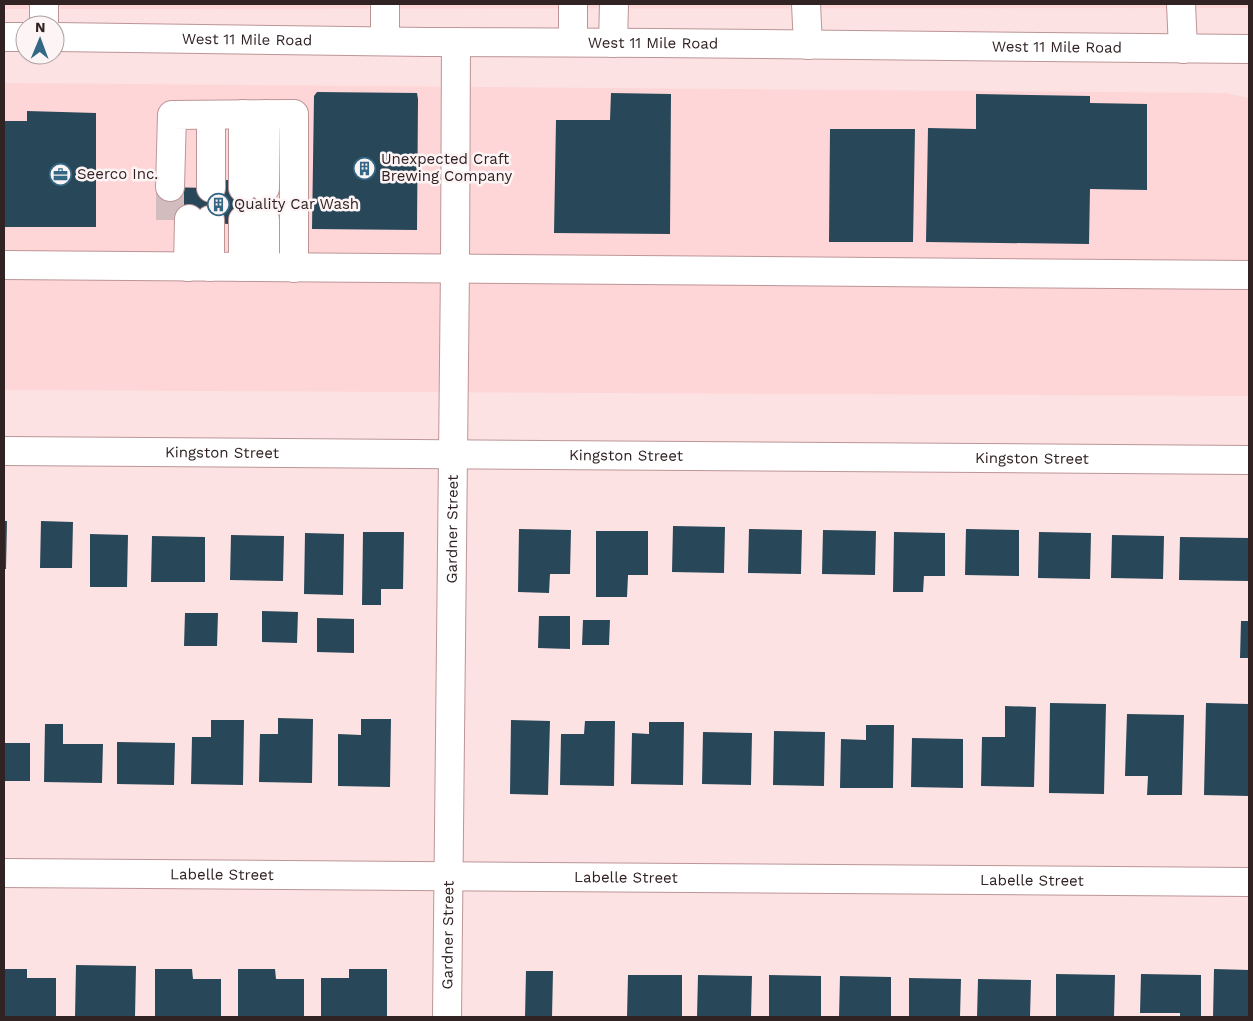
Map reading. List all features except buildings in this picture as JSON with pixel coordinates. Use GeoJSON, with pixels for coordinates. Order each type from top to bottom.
{"type":"FeatureCollection","features":[{"type":"Feature","properties":{"kind":"street"},"geometry":{"type":"LineString","coordinates":[[385,4],[385,41]]}},
{"type":"Feature","properties":{"kind":"street"},"geometry":{"type":"LineString","coordinates":[[573,4],[573,42]]}},
{"type":"Feature","properties":{"kind":"street"},"geometry":{"type":"LineString","coordinates":[[613,43],[614,4]]}},
{"type":"Feature","properties":{"kind":"street"},"geometry":{"type":"LineString","coordinates":[[806,4],[808,45]]}},
{"type":"Feature","properties":{"kind":"street"},"geometry":{"type":"LineString","coordinates":[[1181,4],[1184,49]]}},
{"type":"Feature","properties":{"kind":"street","name":"West 11 Mile Road"},"geometry":{"type":"LineString","coordinates":[[65,37],[1249,49]]}},
{"type":"Feature","properties":{"kind":"street","name":"Gardner Street"},"geometry":{"type":"LineString","coordinates":[[447,1017],[456,42]]}},
{"type":"Feature","properties":{"kind":"street"},"geometry":{"type":"LineString","coordinates":[[254,188],[255,114]]}},
{"type":"Feature","properties":{"kind":"street"},"geometry":{"type":"LineString","coordinates":[[201,115],[190,187],[172,115],[294,114],[294,268]]}},
{"type":"Feature","properties":{"kind":"street"},"geometry":{"type":"LineString","coordinates":[[189,267],[190,220],[189,267]]}},
{"type":"Feature","properties":{"kind":"street"},"geometry":{"type":"LineString","coordinates":[[254,220],[254,267]]}},
{"type":"Feature","properties":{"kind":"street"},"geometry":{"type":"LineString","coordinates":[[4,265],[1249,275]]}},
{"type":"Feature","properties":{"kind":"street","name":"Kingston Street"},"geometry":{"type":"LineString","coordinates":[[4,451],[1249,460]]}},
{"type":"Feature","properties":{"kind":"street","name":"Labelle Street"},"geometry":{"type":"LineString","coordinates":[[4,873],[1249,882]]}},
{"type":"Feature","properties":{"kind":"shaded area"},"geometry":{"type":"Polygon","coordinates":[[[4,4],[1249,4],[1249,8],[4,9],[4,4]]]}},
{"type":"Feature","properties":{"kind":"shaded area"},"geometry":{"type":"Polygon","coordinates":[[[4,83],[1225,93],[1249,98],[1249,396],[4,390],[4,83]]]}},
{"type":"Feature","properties":{"kind":"tunnel"},"geometry":{"type":"LineString","coordinates":[[170,187],[170,220]]}},
{"type":"Feature","properties":{"kind":"place","name":"Unexpected Craft Brewing Company"},"geometry":{"type":"Point","coordinates":[365,168]}},
{"type":"Feature","properties":{"kind":"place","name":"Seerco Inc."},"geometry":{"type":"Point","coordinates":[61,174]}},
{"type":"Feature","properties":{"kind":"place","name":"Quality Car Wash"},"geometry":{"type":"Point","coordinates":[218,204]}}]}
